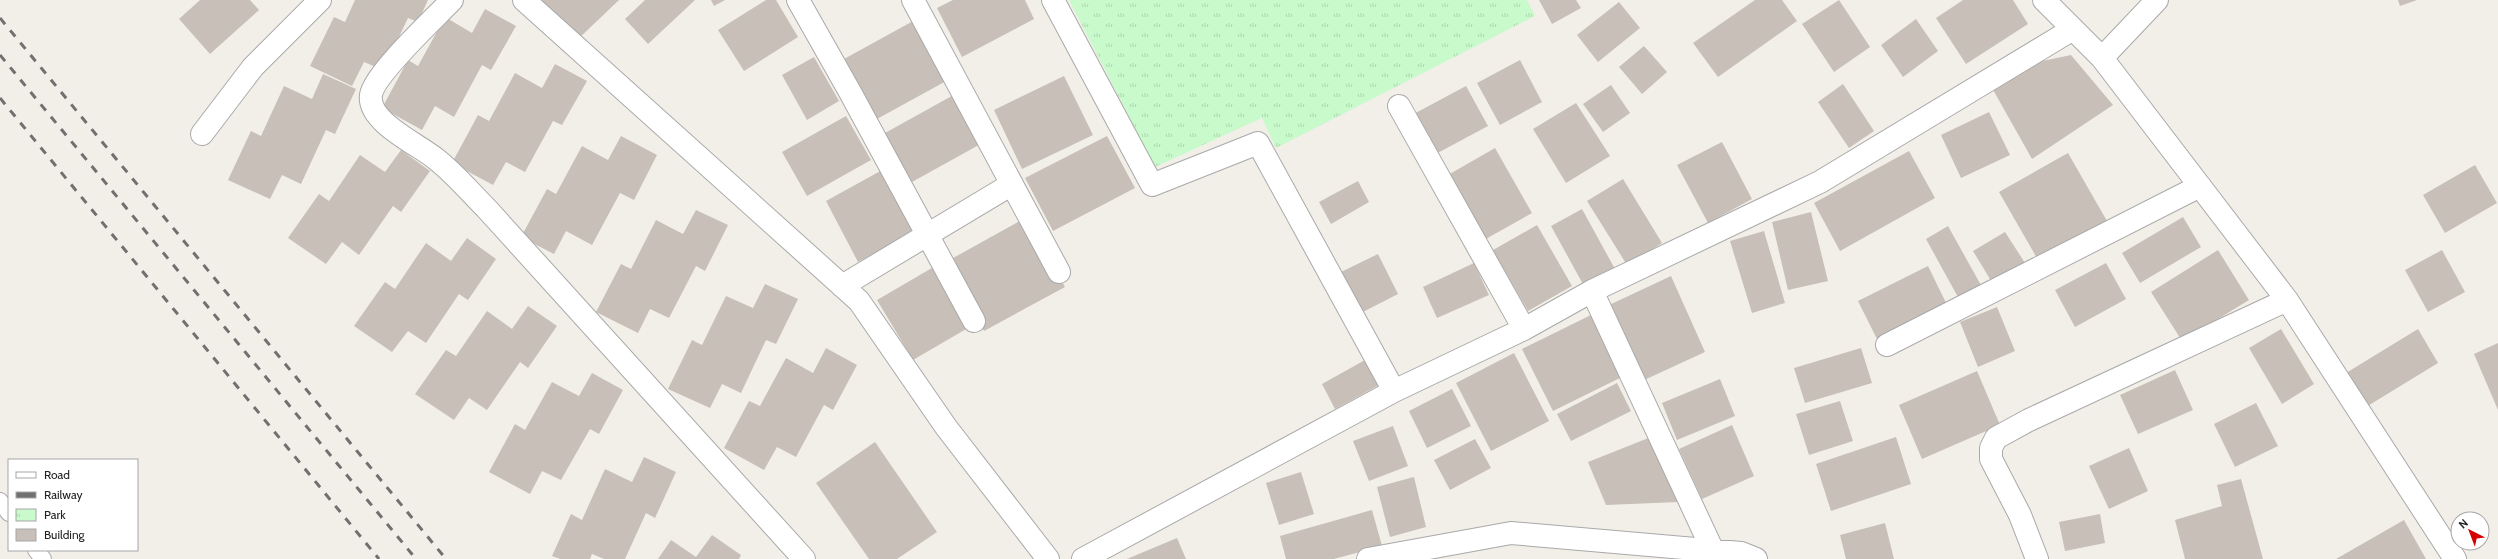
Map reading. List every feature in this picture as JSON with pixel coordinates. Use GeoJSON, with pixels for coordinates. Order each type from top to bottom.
{"type":"FeatureCollection","features":[{"type":"Feature","properties":{"kind":"street"},"geometry":{"type":"LineString","coordinates":[[202,134],[253,67],[320,0]]}},
{"type":"Feature","properties":{"kind":"street"},"geometry":{"type":"LineString","coordinates":[[452,0],[382,75],[371,95],[373,110],[387,126],[436,159],[486,208],[804,559]]}},
{"type":"Feature","properties":{"kind":"street"},"geometry":{"type":"LineString","coordinates":[[524,0],[859,301],[946,427],[1048,559]]}},
{"type":"Feature","properties":{"kind":"street"},"geometry":{"type":"LineString","coordinates":[[798,0],[928,234],[974,321]]}},
{"type":"Feature","properties":{"kind":"street"},"geometry":{"type":"LineString","coordinates":[[913,0],[1059,272]]}},
{"type":"Feature","properties":{"kind":"street"},"geometry":{"type":"LineString","coordinates":[[1053,0],[1152,185],[1258,143],[1394,391]]}},
{"type":"Feature","properties":{"kind":"street"},"geometry":{"type":"LineString","coordinates":[[2044,0],[2102,58],[2287,300],[2456,559]]}},
{"type":"Feature","properties":{"kind":"street"},"geometry":{"type":"LineString","coordinates":[[2102,58],[2157,0]]}},
{"type":"Feature","properties":{"kind":"street"},"geometry":{"type":"LineString","coordinates":[[1083,559],[1394,391],[1524,329],[1592,291],[1820,182],[2073,29]]}},
{"type":"Feature","properties":{"kind":"street"},"geometry":{"type":"LineString","coordinates":[[1399,106],[1524,329]]}},
{"type":"Feature","properties":{"kind":"street"},"geometry":{"type":"LineString","coordinates":[[842,286],[1012,184]]}},
{"type":"Feature","properties":{"kind":"street"},"geometry":{"type":"LineString","coordinates":[[1887,345],[2200,186]]}},
{"type":"Feature","properties":{"kind":"street"},"geometry":{"type":"LineString","coordinates":[[1592,291],[1713,551]]}},
{"type":"Feature","properties":{"kind":"street"},"geometry":{"type":"LineString","coordinates":[[2037,559],[2020,515],[1991,460],[1991,448],[1996,438],[2029,420],[2287,300]]}},
{"type":"Feature","properties":{"kind":"street"},"geometry":{"type":"LineString","coordinates":[[1368,559],[1511,533],[1740,553],[1756,559]]}},
{"type":"Feature","properties":{"kind":"lane"},"geometry":{"type":"LineString","coordinates":[[0,501],[8,512]]}},
{"type":"Feature","properties":{"kind":"lane"},"geometry":{"type":"LineString","coordinates":[[37,551],[43,559]]}},
{"type":"Feature","properties":{"kind":"green space"},"geometry":{"type":"Polygon","coordinates":[[[1069,0],[1527,0],[1535,16],[1276,148],[1262,118],[1155,167],[1069,0]]]}},
{"type":"Feature","properties":{"kind":"building"},"geometry":{"type":"Polygon","coordinates":[[[200,0],[250,0],[259,10],[210,54],[179,19],[200,0]]]}},
{"type":"Feature","properties":{"kind":"building"},"geometry":{"type":"Polygon","coordinates":[[[355,0],[428,0],[418,22],[408,18],[383,70],[364,62],[352,86],[310,66],[334,17],[345,22],[355,0]]]}},
{"type":"Feature","properties":{"kind":"building"},"geometry":{"type":"Polygon","coordinates":[[[543,0],[619,0],[576,41],[540,3],[543,0]]]}},
{"type":"Feature","properties":{"kind":"building"},"geometry":{"type":"Polygon","coordinates":[[[645,0],[695,0],[648,44],[625,19],[645,0]]]}},
{"type":"Feature","properties":{"kind":"building"},"geometry":{"type":"Polygon","coordinates":[[[711,0],[725,0],[714,6],[711,0]]]}},
{"type":"Feature","properties":{"kind":"building"},"geometry":{"type":"Polygon","coordinates":[[[766,0],[776,0],[798,37],[744,71],[718,30],[766,0]]]}},
{"type":"Feature","properties":{"kind":"building"},"geometry":{"type":"Polygon","coordinates":[[[953,0],[1025,0],[1034,19],[962,57],[937,8],[953,0]]]}},
{"type":"Feature","properties":{"kind":"building"},"geometry":{"type":"Polygon","coordinates":[[[1539,0],[1576,0],[1581,8],[1552,24],[1539,0]]]}},
{"type":"Feature","properties":{"kind":"building"},"geometry":{"type":"Polygon","coordinates":[[[1755,0],[1782,0],[1797,21],[1718,77],[1693,43],[1755,0]]]}},
{"type":"Feature","properties":{"kind":"building"},"geometry":{"type":"Polygon","coordinates":[[[1839,0],[1870,47],[1834,72],[1802,24],[1839,0]]]}},
{"type":"Feature","properties":{"kind":"building"},"geometry":{"type":"Polygon","coordinates":[[[1963,0],[2013,0],[2028,24],[1966,64],[1936,18],[1963,0]]]}},
{"type":"Feature","properties":{"kind":"building"},"geometry":{"type":"Polygon","coordinates":[[[2398,0],[2417,0],[2400,6],[2398,0]]]}},
{"type":"Feature","properties":{"kind":"building"},"geometry":{"type":"Polygon","coordinates":[[[1619,2],[1640,28],[1598,62],[1577,35],[1619,2]]]}},
{"type":"Feature","properties":{"kind":"building"},"geometry":{"type":"Polygon","coordinates":[[[485,9],[516,26],[491,70],[482,65],[454,117],[435,106],[422,130],[382,108],[408,60],[418,66],[445,17],[472,33],[485,9]]]}},
{"type":"Feature","properties":{"kind":"building"},"geometry":{"type":"Polygon","coordinates":[[[1916,19],[1938,51],[1903,77],[1881,45],[1916,19]]]}},
{"type":"Feature","properties":{"kind":"building"},"geometry":{"type":"Polygon","coordinates":[[[915,20],[948,80],[877,119],[844,59],[915,20]]]}},
{"type":"Feature","properties":{"kind":"building"},"geometry":{"type":"Polygon","coordinates":[[[1644,46],[1667,72],[1642,94],[1619,67],[1644,46]]]}},
{"type":"Feature","properties":{"kind":"building"},"geometry":{"type":"Polygon","coordinates":[[[2071,55],[2113,105],[2032,159],[1992,88],[2033,63],[2071,55]]]}},
{"type":"Feature","properties":{"kind":"building"},"geometry":{"type":"Polygon","coordinates":[[[814,57],[839,101],[807,120],[782,75],[814,57]]]}},
{"type":"Feature","properties":{"kind":"building"},"geometry":{"type":"Polygon","coordinates":[[[1520,60],[1542,102],[1500,125],[1477,83],[1520,60]]]}},
{"type":"Feature","properties":{"kind":"building"},"geometry":{"type":"Polygon","coordinates":[[[555,64],[587,81],[562,125],[553,121],[525,172],[506,162],[493,185],[452,163],[478,115],[489,121],[515,73],[542,88],[555,64]]]}},
{"type":"Feature","properties":{"kind":"building"},"geometry":{"type":"Polygon","coordinates":[[[323,74],[356,89],[335,134],[326,130],[301,184],[282,175],[270,199],[228,180],[251,131],[261,136],[284,86],[312,99],[323,74]]]}},
{"type":"Feature","properties":{"kind":"building"},"geometry":{"type":"Polygon","coordinates":[[[1064,76],[1093,135],[1022,169],[994,110],[1064,76]]]}},
{"type":"Feature","properties":{"kind":"building"},"geometry":{"type":"Polygon","coordinates":[[[1843,84],[1874,131],[1849,148],[1818,102],[1843,84]]]}},
{"type":"Feature","properties":{"kind":"building"},"geometry":{"type":"Polygon","coordinates":[[[1611,85],[1630,113],[1603,132],[1583,104],[1611,85]]]}},
{"type":"Feature","properties":{"kind":"building"},"geometry":{"type":"Polygon","coordinates":[[[1466,86],[1488,126],[1432,156],[1410,116],[1466,86]]]}},
{"type":"Feature","properties":{"kind":"building"},"geometry":{"type":"Polygon","coordinates":[[[959,92],[986,141],[912,182],[885,133],[959,92]]]}},
{"type":"Feature","properties":{"kind":"building"},"geometry":{"type":"Polygon","coordinates":[[[1576,103],[1610,156],[1566,183],[1533,129],[1576,103]]]}},
{"type":"Feature","properties":{"kind":"building"},"geometry":{"type":"Polygon","coordinates":[[[1989,112],[2010,155],[1961,178],[1941,135],[1989,112]]]}},
{"type":"Feature","properties":{"kind":"building"},"geometry":{"type":"Polygon","coordinates":[[[846,116],[871,160],[807,196],[782,152],[846,116]]]}},
{"type":"Feature","properties":{"kind":"building"},"geometry":{"type":"Polygon","coordinates":[[[621,136],[657,155],[634,200],[620,193],[592,245],[566,231],[554,254],[521,237],[547,189],[556,194],[582,146],[608,160],[621,136]]]}},
{"type":"Feature","properties":{"kind":"building"},"geometry":{"type":"Polygon","coordinates":[[[1107,136],[1135,188],[1053,231],[1025,178],[1107,136]]]}},
{"type":"Feature","properties":{"kind":"building"},"geometry":{"type":"Polygon","coordinates":[[[1722,142],[1752,199],[1708,223],[1677,165],[1722,142]]]}},
{"type":"Feature","properties":{"kind":"building"},"geometry":{"type":"Polygon","coordinates":[[[1495,148],[1532,213],[1484,240],[1448,175],[1495,148]]]}},
{"type":"Feature","properties":{"kind":"building"},"geometry":{"type":"Polygon","coordinates":[[[401,150],[430,171],[401,212],[393,206],[359,255],[342,242],[326,264],[288,238],[319,194],[329,201],[360,155],[385,172],[401,150]]]}},
{"type":"Feature","properties":{"kind":"building"},"geometry":{"type":"Polygon","coordinates":[[[1909,151],[1935,198],[1840,251],[1814,203],[1909,151]]]}},
{"type":"Feature","properties":{"kind":"building"},"geometry":{"type":"Polygon","coordinates":[[[2068,153],[2107,221],[2038,260],[1999,192],[2068,153]]]}},
{"type":"Feature","properties":{"kind":"building"},"geometry":{"type":"Polygon","coordinates":[[[2475,165],[2497,203],[2445,233],[2423,195],[2475,165]]]}},
{"type":"Feature","properties":{"kind":"building"},"geometry":{"type":"Polygon","coordinates":[[[884,169],[917,230],[858,262],[826,201],[884,169]]]}},
{"type":"Feature","properties":{"kind":"building"},"geometry":{"type":"Polygon","coordinates":[[[1623,179],[1662,243],[1627,265],[1587,201],[1623,179]]]}},
{"type":"Feature","properties":{"kind":"building"},"geometry":{"type":"Polygon","coordinates":[[[1358,181],[1369,202],[1331,224],[1319,202],[1358,181]]]}},
{"type":"Feature","properties":{"kind":"building"},"geometry":{"type":"Polygon","coordinates":[[[1582,209],[1615,269],[1584,286],[1551,226],[1582,209]]]}},
{"type":"Feature","properties":{"kind":"building"},"geometry":{"type":"Polygon","coordinates":[[[696,210],[728,225],[705,271],[696,266],[669,318],[650,309],[638,333],[596,312],[621,264],[631,269],[656,220],[683,234],[696,210]]]}},
{"type":"Feature","properties":{"kind":"building"},"geometry":{"type":"Polygon","coordinates":[[[1811,212],[1828,281],[1788,290],[1772,222],[1811,212]]]}},
{"type":"Feature","properties":{"kind":"building"},"geometry":{"type":"Polygon","coordinates":[[[1027,217],[1065,287],[984,331],[946,262],[1027,217]]]}},
{"type":"Feature","properties":{"kind":"building"},"geometry":{"type":"Polygon","coordinates":[[[2183,217],[2201,247],[2140,283],[2122,253],[2183,217]]]}},
{"type":"Feature","properties":{"kind":"building"},"geometry":{"type":"Polygon","coordinates":[[[1537,225],[1572,286],[1528,311],[1493,250],[1537,225]]]}},
{"type":"Feature","properties":{"kind":"building"},"geometry":{"type":"Polygon","coordinates":[[[1948,226],[1982,287],[1959,299],[1926,239],[1948,226]]]}},
{"type":"Feature","properties":{"kind":"building"},"geometry":{"type":"Polygon","coordinates":[[[1764,231],[1785,303],[1752,313],[1730,241],[1764,231]]]}},
{"type":"Feature","properties":{"kind":"building"},"geometry":{"type":"Polygon","coordinates":[[[2005,232],[2025,263],[1993,284],[1973,251],[2005,232]]]}},
{"type":"Feature","properties":{"kind":"building"},"geometry":{"type":"Polygon","coordinates":[[[467,238],[496,259],[468,300],[459,294],[426,343],[408,331],[392,352],[354,326],[385,282],[395,289],[426,243],[451,261],[467,238]]]}},
{"type":"Feature","properties":{"kind":"building"},"geometry":{"type":"Polygon","coordinates":[[[2218,250],[2249,300],[2182,341],[2151,292],[2218,250]]]}},
{"type":"Feature","properties":{"kind":"building"},"geometry":{"type":"Polygon","coordinates":[[[2442,250],[2465,292],[2428,312],[2405,270],[2442,250]]]}},
{"type":"Feature","properties":{"kind":"building"},"geometry":{"type":"Polygon","coordinates":[[[1378,254],[1398,294],[1357,315],[1337,274],[1378,254]]]}},
{"type":"Feature","properties":{"kind":"building"},"geometry":{"type":"Polygon","coordinates":[[[1474,263],[1489,295],[1437,318],[1423,287],[1474,263]]]}},
{"type":"Feature","properties":{"kind":"building"},"geometry":{"type":"Polygon","coordinates":[[[2106,263],[2126,299],[2075,327],[2055,290],[2106,263]]]}},
{"type":"Feature","properties":{"kind":"building"},"geometry":{"type":"Polygon","coordinates":[[[937,265],[973,325],[913,360],[877,300],[937,265]]]}},
{"type":"Feature","properties":{"kind":"building"},"geometry":{"type":"Polygon","coordinates":[[[1928,266],[1948,307],[1879,343],[1858,301],[1928,266]]]}},
{"type":"Feature","properties":{"kind":"building"},"geometry":{"type":"Polygon","coordinates":[[[1671,276],[1705,352],[1642,381],[1607,306],[1671,276]]]}},
{"type":"Feature","properties":{"kind":"building"},"geometry":{"type":"Polygon","coordinates":[[[765,284],[798,299],[776,344],[766,340],[741,393],[722,384],[710,408],[668,389],[692,340],[702,345],[726,296],[753,308],[765,284]]]}},
{"type":"Feature","properties":{"kind":"building"},"geometry":{"type":"Polygon","coordinates":[[[528,306],[557,326],[528,368],[520,362],[487,410],[469,398],[454,420],[415,394],[446,350],[456,356],[487,311],[512,329],[528,306]]]}},
{"type":"Feature","properties":{"kind":"building"},"geometry":{"type":"Polygon","coordinates":[[[1997,307],[2015,351],[1978,367],[1960,322],[1997,307]]]}},
{"type":"Feature","properties":{"kind":"building"},"geometry":{"type":"Polygon","coordinates":[[[1593,314],[1624,376],[1553,411],[1522,349],[1593,314]]]}},
{"type":"Feature","properties":{"kind":"building"},"geometry":{"type":"Polygon","coordinates":[[[2281,329],[2314,384],[2282,404],[2249,348],[2281,329]]]}},
{"type":"Feature","properties":{"kind":"building"},"geometry":{"type":"Polygon","coordinates":[[[2418,329],[2438,363],[2366,407],[2346,373],[2418,329]]]}},
{"type":"Feature","properties":{"kind":"building"},"geometry":{"type":"Polygon","coordinates":[[[2498,343],[2498,410],[2474,354],[2498,343]]]}},
{"type":"Feature","properties":{"kind":"building"},"geometry":{"type":"Polygon","coordinates":[[[826,348],[857,365],[833,410],[824,405],[796,457],[777,447],[764,470],[724,448],[749,401],[760,406],[786,358],[813,373],[826,348]]]}},
{"type":"Feature","properties":{"kind":"building"},"geometry":{"type":"Polygon","coordinates":[[[1861,348],[1872,383],[1805,403],[1794,368],[1861,348]]]}},
{"type":"Feature","properties":{"kind":"building"},"geometry":{"type":"Polygon","coordinates":[[[1514,353],[1549,421],[1491,451],[1456,383],[1514,353]]]}},
{"type":"Feature","properties":{"kind":"building"},"geometry":{"type":"Polygon","coordinates":[[[1365,360],[1379,385],[1335,409],[1322,384],[1365,360]]]}},
{"type":"Feature","properties":{"kind":"building"},"geometry":{"type":"Polygon","coordinates":[[[2175,370],[2193,410],[2138,434],[2120,395],[2175,370]]]}},
{"type":"Feature","properties":{"kind":"building"},"geometry":{"type":"Polygon","coordinates":[[[1977,371],[2000,425],[1922,459],[1899,405],[1977,371]]]}},
{"type":"Feature","properties":{"kind":"building"},"geometry":{"type":"Polygon","coordinates":[[[592,373],[623,390],[599,434],[590,429],[561,480],[542,471],[530,494],[489,472],[515,424],[525,430],[552,382],[579,396],[592,373]]]}},
{"type":"Feature","properties":{"kind":"building"},"geometry":{"type":"Polygon","coordinates":[[[1720,379],[1735,416],[1677,440],[1662,403],[1720,379]]]}},
{"type":"Feature","properties":{"kind":"building"},"geometry":{"type":"Polygon","coordinates":[[[1617,383],[1631,411],[1571,441],[1557,414],[1617,383]]]}},
{"type":"Feature","properties":{"kind":"building"},"geometry":{"type":"Polygon","coordinates":[[[1452,389],[1471,426],[1427,448],[1409,411],[1452,389]]]}},
{"type":"Feature","properties":{"kind":"building"},"geometry":{"type":"Polygon","coordinates":[[[1840,401],[1853,441],[1809,455],[1796,414],[1840,401]]]}},
{"type":"Feature","properties":{"kind":"building"},"geometry":{"type":"Polygon","coordinates":[[[2256,403],[2278,446],[2235,467],[2214,424],[2256,403]]]}},
{"type":"Feature","properties":{"kind":"building"},"geometry":{"type":"Polygon","coordinates":[[[1732,425],[1754,476],[1702,499],[1679,449],[1732,425]]]}},
{"type":"Feature","properties":{"kind":"building"},"geometry":{"type":"Polygon","coordinates":[[[1393,426],[1408,466],[1369,481],[1353,441],[1393,426]]]}},
{"type":"Feature","properties":{"kind":"building"},"geometry":{"type":"Polygon","coordinates":[[[1651,437],[1678,502],[1606,505],[1588,462],[1651,437]]]}},
{"type":"Feature","properties":{"kind":"building"},"geometry":{"type":"Polygon","coordinates":[[[1896,437],[1911,484],[1831,511],[1816,464],[1896,437]]]}},
{"type":"Feature","properties":{"kind":"building"},"geometry":{"type":"Polygon","coordinates":[[[1475,439],[1491,468],[1450,490],[1434,460],[1475,439]]]}},
{"type":"Feature","properties":{"kind":"building"},"geometry":{"type":"Polygon","coordinates":[[[875,442],[937,532],[897,559],[869,559],[816,483],[875,442]]]}},
{"type":"Feature","properties":{"kind":"building"},"geometry":{"type":"Polygon","coordinates":[[[2129,448],[2148,491],[2109,509],[2089,466],[2129,448]]]}},
{"type":"Feature","properties":{"kind":"building"},"geometry":{"type":"Polygon","coordinates":[[[644,457],[676,472],[655,518],[646,513],[625,559],[604,559],[592,554],[590,559],[560,559],[552,556],[571,514],[582,520],[605,469],[632,482],[644,457]]]}},
{"type":"Feature","properties":{"kind":"building"},"geometry":{"type":"Polygon","coordinates":[[[1301,472],[1314,514],[1279,525],[1266,483],[1301,472]]]}},
{"type":"Feature","properties":{"kind":"building"},"geometry":{"type":"Polygon","coordinates":[[[1414,477],[1426,527],[1390,537],[1377,487],[1414,477]]]}},
{"type":"Feature","properties":{"kind":"building"},"geometry":{"type":"Polygon","coordinates":[[[2241,479],[2263,559],[2185,559],[2175,520],[2222,506],[2217,485],[2241,479]]]}},
{"type":"Feature","properties":{"kind":"building"},"geometry":{"type":"Polygon","coordinates":[[[1372,510],[1382,546],[1334,559],[1286,559],[1280,536],[1372,510]]]}},
{"type":"Feature","properties":{"kind":"building"},"geometry":{"type":"Polygon","coordinates":[[[2100,514],[2105,543],[2065,551],[2059,522],[2100,514]]]}},
{"type":"Feature","properties":{"kind":"building"},"geometry":{"type":"Polygon","coordinates":[[[2404,520],[2426,559],[2336,559],[2404,520]]]}},
{"type":"Feature","properties":{"kind":"building"},"geometry":{"type":"Polygon","coordinates":[[[1885,523],[1894,559],[1846,559],[1840,535],[1885,523]]]}},
{"type":"Feature","properties":{"kind":"building"},"geometry":{"type":"Polygon","coordinates":[[[712,535],[741,555],[739,559],[658,559],[671,540],[696,557],[712,535]]]}},
{"type":"Feature","properties":{"kind":"building"},"geometry":{"type":"Polygon","coordinates":[[[1177,538],[1186,559],[1127,559],[1177,538]]]}},
{"type":"Feature","properties":{"kind":"railway"},"geometry":{"type":"LineString","coordinates":[[0,18],[446,559]]}},
{"type":"Feature","properties":{"kind":"railway"},"geometry":{"type":"LineString","coordinates":[[0,55],[416,559]]}},
{"type":"Feature","properties":{"kind":"railway"},"geometry":{"type":"LineString","coordinates":[[0,98],[379,559]]}}]}
